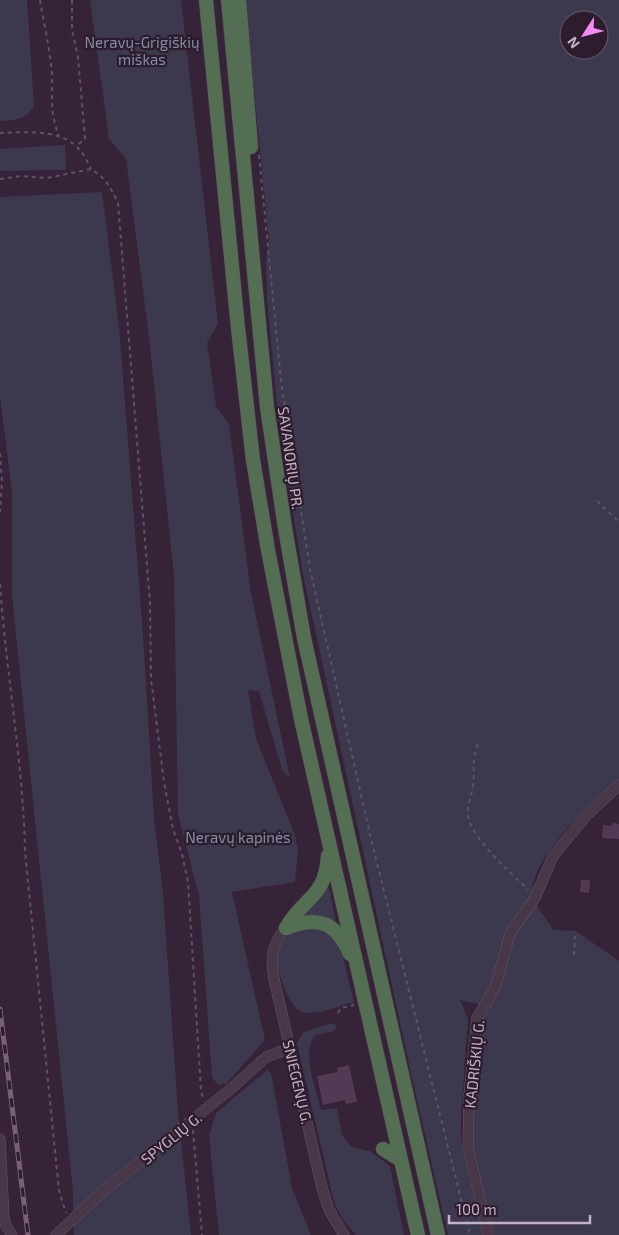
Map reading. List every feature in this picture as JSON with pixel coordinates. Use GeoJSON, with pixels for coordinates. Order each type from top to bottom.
{"type":"FeatureCollection","features":[{"type":"Feature","properties":{"kind":"highway"},"geometry":{"type":"LineString","coordinates":[[206,0],[238,328],[253,460],[268,550],[301,719],[418,1235]]}},
{"type":"Feature","properties":{"kind":"highway","name":"SAVANORIŲ PR."},"geometry":{"type":"LineString","coordinates":[[228,0],[267,407],[285,528],[304,638],[438,1235]]}},
{"type":"Feature","properties":{"kind":"highway"},"geometry":{"type":"LineString","coordinates":[[239,0],[254,175],[267,407]]}},
{"type":"Feature","properties":{"kind":"highway"},"geometry":{"type":"LineString","coordinates":[[286,928],[320,888],[326,875],[328,839]]}},
{"type":"Feature","properties":{"kind":"highway"},"geometry":{"type":"LineString","coordinates":[[286,928],[310,920],[328,925],[336,930],[359,974]]}},
{"type":"Feature","properties":{"kind":"highway"},"geometry":{"type":"LineString","coordinates":[[383,1149],[401,1160]]}},
{"type":"Feature","properties":{"kind":"street","name":"KADRIŠKIŲ G."},"geometry":{"type":"LineString","coordinates":[[488,1235],[468,1147],[470,1096],[477,1018],[495,988],[510,934],[535,898],[553,856],[586,816],[619,785]]}},
{"type":"Feature","properties":{"kind":"street","name":"SNIEGENŲ G."},"geometry":{"type":"LineString","coordinates":[[286,928],[276,939],[271,964],[322,1188],[329,1210],[344,1235]]}},
{"type":"Feature","properties":{"kind":"street","name":"SPYGLIŲ G."},"geometry":{"type":"LineString","coordinates":[[56,1235],[102,1192],[193,1120],[266,1057],[290,1048]]}},
{"type":"Feature","properties":{"kind":"street"},"geometry":{"type":"LineString","coordinates":[[0,1139],[2,1217],[12,1235]]}},
{"type":"Feature","properties":{"kind":"path"},"geometry":{"type":"LineString","coordinates":[[40,0],[52,75],[50,96],[54,125],[59,136]]}},
{"type":"Feature","properties":{"kind":"path"},"geometry":{"type":"LineString","coordinates":[[72,0],[72,30],[78,57],[85,139],[76,146]]}},
{"type":"Feature","properties":{"kind":"path"},"geometry":{"type":"LineString","coordinates":[[0,133],[29,132],[59,136],[76,146],[91,169],[101,175],[109,184],[118,203],[150,603],[151,679],[158,715],[164,782],[173,829],[182,854],[188,882],[201,1091],[208,1107]]}},
{"type":"Feature","properties":{"kind":"path"},"geometry":{"type":"LineString","coordinates":[[259,148],[281,381],[310,569],[342,718],[371,840],[470,1235]]}},
{"type":"Feature","properties":{"kind":"path"},"geometry":{"type":"LineString","coordinates":[[0,179],[21,176],[47,178],[91,169]]}},
{"type":"Feature","properties":{"kind":"path"},"geometry":{"type":"LineString","coordinates":[[0,452],[2,482],[0,512]]}},
{"type":"Feature","properties":{"kind":"path"},"geometry":{"type":"LineString","coordinates":[[598,501],[619,522]]}},
{"type":"Feature","properties":{"kind":"path"},"geometry":{"type":"LineString","coordinates":[[0,584],[5,654],[24,800],[25,850],[59,1191],[65,1212],[71,1222]]}},
{"type":"Feature","properties":{"kind":"path"},"geometry":{"type":"LineString","coordinates":[[478,744],[472,761],[472,791],[468,805],[469,824],[476,835],[535,898]]}},
{"type":"Feature","properties":{"kind":"path"},"geometry":{"type":"LineString","coordinates":[[574,936],[574,956]]}},
{"type":"Feature","properties":{"kind":"path"},"geometry":{"type":"LineString","coordinates":[[193,1120],[202,1235]]}},
{"type":"Feature","properties":{"kind":"green space"},"geometry":{"type":"Polygon","coordinates":[[[0,0],[27,0],[34,107],[27,115],[0,121],[0,0]]]}},
{"type":"Feature","properties":{"kind":"green space"},"geometry":{"type":"Polygon","coordinates":[[[90,0],[181,0],[218,324],[207,343],[216,406],[229,424],[251,593],[290,778],[282,770],[259,691],[248,690],[256,739],[295,835],[298,851],[295,882],[232,892],[265,1040],[226,1084],[218,1085],[212,1077],[199,896],[178,814],[174,576],[149,337],[126,159],[109,139],[90,0]]]}},
{"type":"Feature","properties":{"kind":"green space"},"geometry":{"type":"Polygon","coordinates":[[[245,0],[619,0],[619,779],[579,816],[550,850],[533,883],[533,897],[553,930],[576,931],[619,961],[619,1235],[494,1235],[476,1173],[471,1135],[474,1072],[483,1009],[479,1004],[460,1000],[468,1019],[461,1141],[482,1235],[448,1235],[412,1078],[302,569],[279,425],[267,300],[266,261],[269,241],[245,0]]]}},
{"type":"Feature","properties":{"kind":"green space"},"geometry":{"type":"Polygon","coordinates":[[[65,145],[66,170],[0,171],[0,149],[65,145]]]}},
{"type":"Feature","properties":{"kind":"green space"},"geometry":{"type":"Polygon","coordinates":[[[102,192],[119,326],[143,634],[154,818],[163,893],[178,1112],[191,1235],[74,1235],[73,1191],[12,596],[12,491],[0,396],[0,197],[102,192]]]}},
{"type":"Feature","properties":{"kind":"green space"},"geometry":{"type":"Polygon","coordinates":[[[328,884],[336,923],[327,919],[299,917],[328,884]]]}},
{"type":"Feature","properties":{"kind":"green space"},"geometry":{"type":"Polygon","coordinates":[[[321,925],[340,945],[354,1002],[321,1012],[302,1012],[292,1003],[284,986],[278,968],[277,955],[283,941],[291,934],[321,925]]]}},
{"type":"Feature","properties":{"kind":"green space"},"geometry":{"type":"Polygon","coordinates":[[[332,1023],[337,1026],[334,1031],[315,1035],[309,1051],[311,1071],[321,1110],[337,1108],[342,1135],[351,1147],[370,1151],[390,1166],[404,1235],[356,1235],[343,1220],[334,1202],[297,1043],[304,1032],[332,1023]]]}},
{"type":"Feature","properties":{"kind":"green space"},"geometry":{"type":"Polygon","coordinates":[[[267,1070],[271,1073],[292,1188],[311,1235],[219,1235],[209,1135],[216,1113],[267,1070]]]}},
{"type":"Feature","properties":{"kind":"building"},"geometry":{"type":"Polygon","coordinates":[[[612,823],[619,824],[619,839],[602,838],[603,825],[611,826],[612,823]]]}},
{"type":"Feature","properties":{"kind":"building"},"geometry":{"type":"Polygon","coordinates":[[[581,880],[590,880],[589,893],[580,892],[581,880]]]}},
{"type":"Feature","properties":{"kind":"building"},"geometry":{"type":"Polygon","coordinates":[[[349,1065],[357,1102],[346,1104],[345,1100],[323,1105],[317,1076],[338,1072],[337,1068],[349,1065]]]}},
{"type":"Feature","properties":{"kind":"railway"},"geometry":{"type":"LineString","coordinates":[[0,1009],[28,1235]]}},
{"type":"Feature","properties":{"kind":"park label","name":"Neravų-Grigiškių miškas"},"geometry":{"type":"Point","coordinates":[142,50]}},
{"type":"Feature","properties":{"kind":"park label","name":"Neravų kapinės"},"geometry":{"type":"Point","coordinates":[238,837]}}]}
